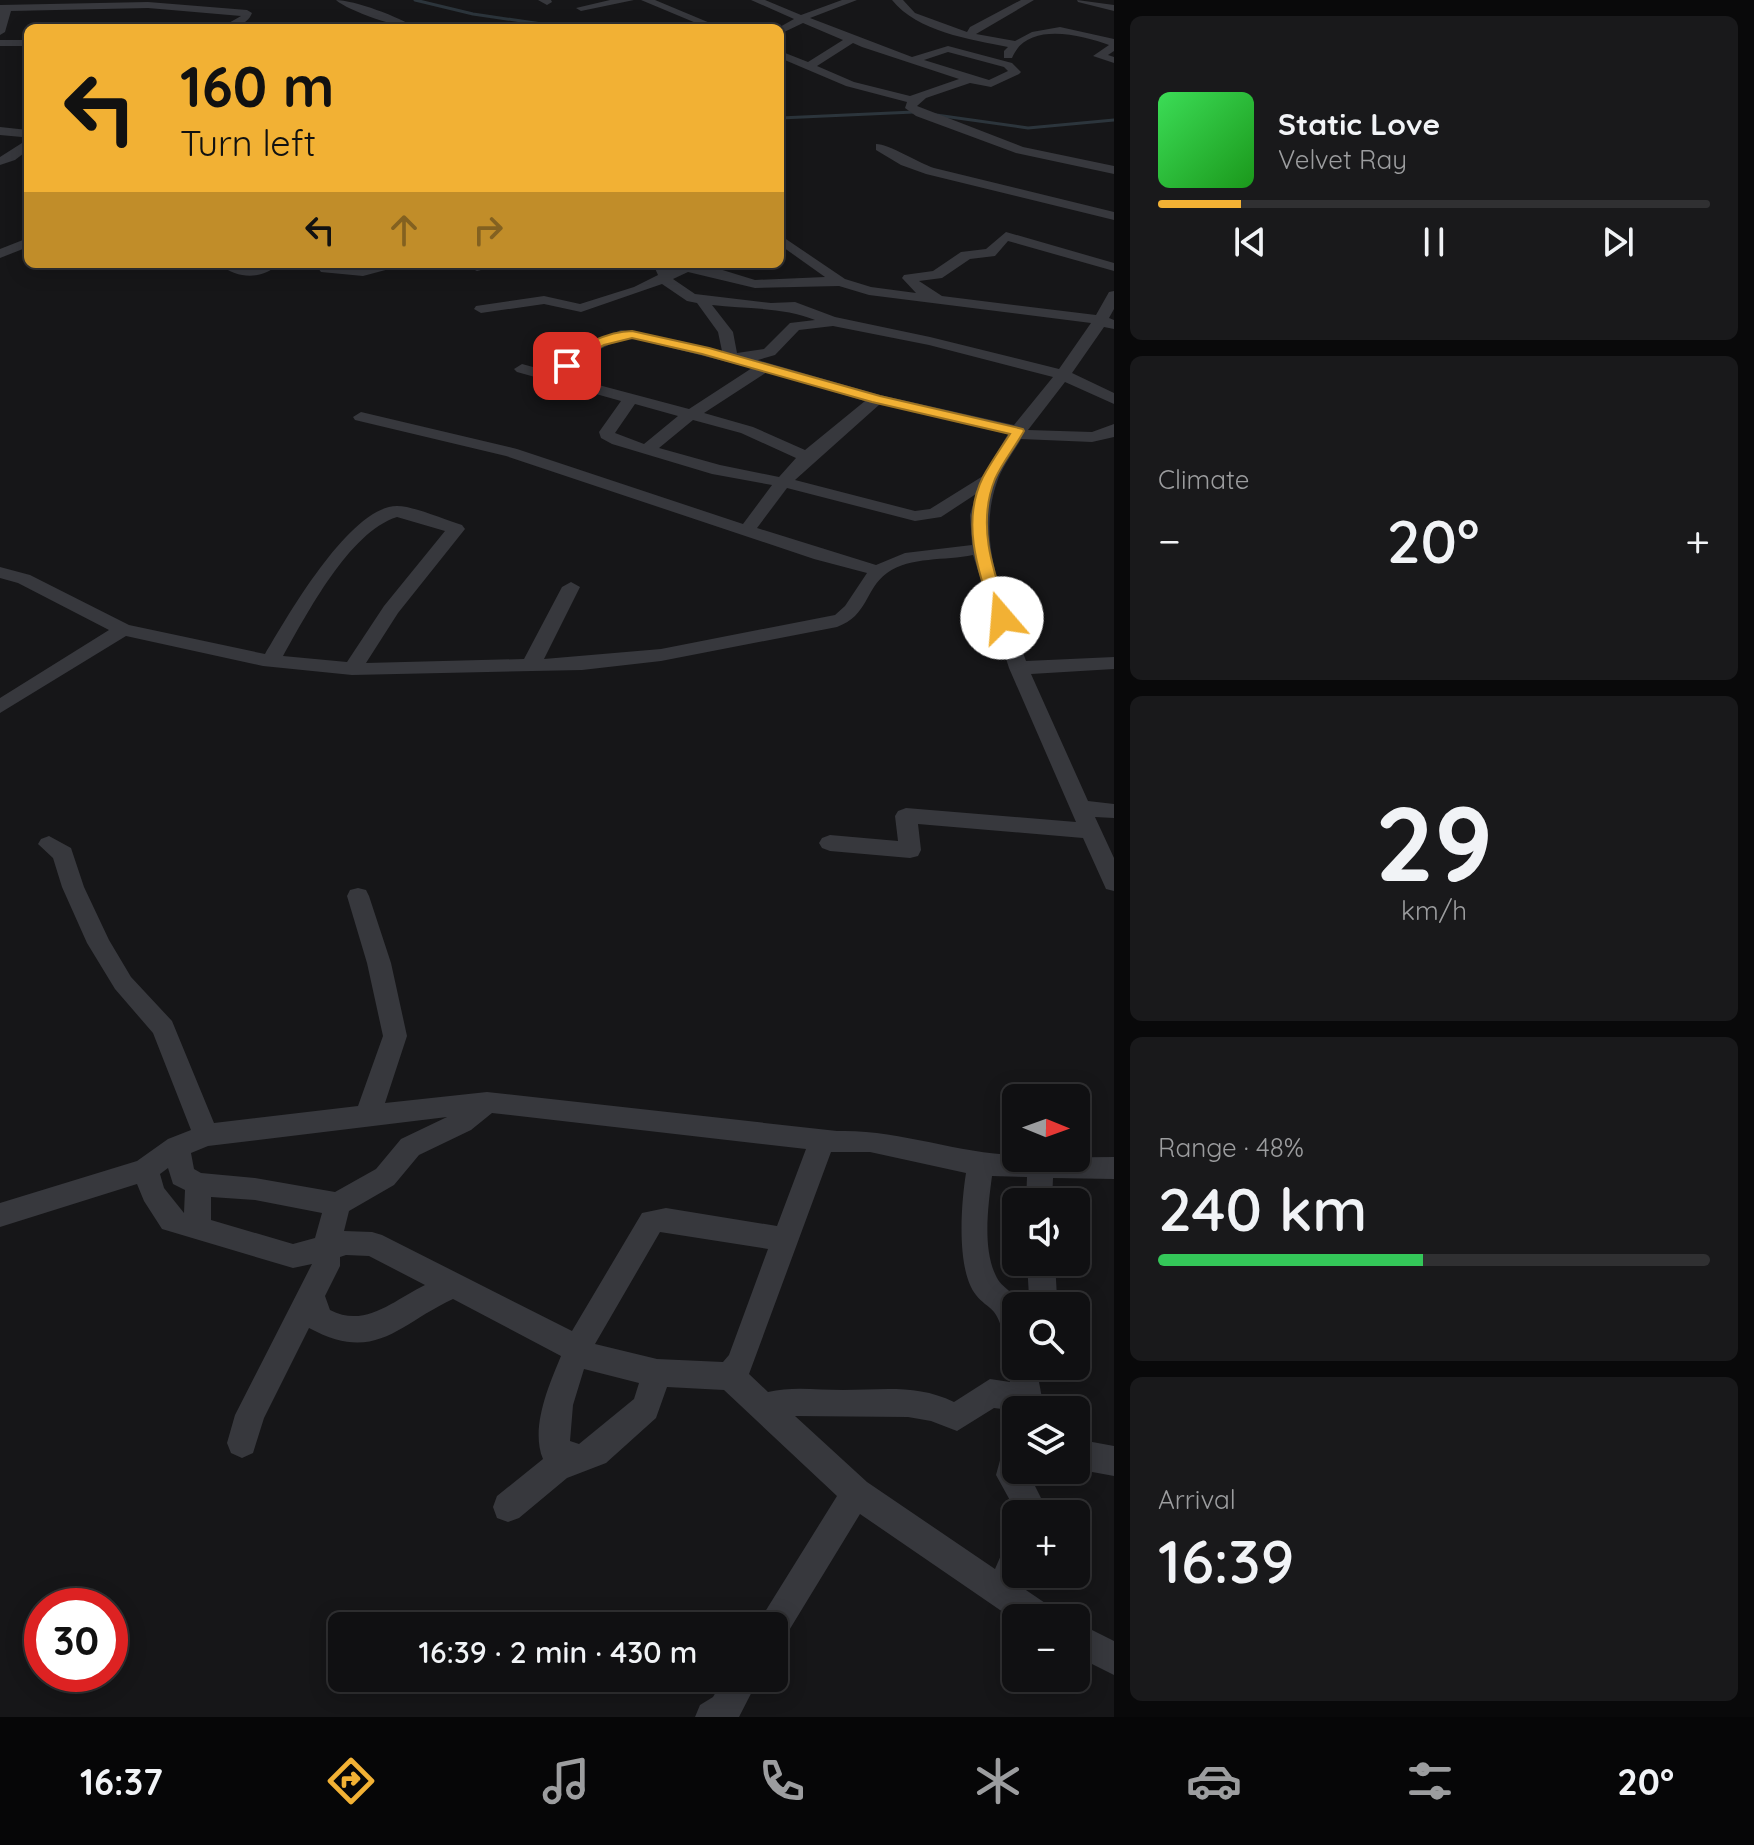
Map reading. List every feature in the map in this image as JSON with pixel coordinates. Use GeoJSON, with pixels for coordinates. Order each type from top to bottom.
{"type":"FeatureCollection","features":[{"type":"Feature","properties":{"kind":"street"},"geometry":{"type":"LineString","coordinates":[[182,7],[198,0]]}},
{"type":"Feature","properties":{"kind":"street"},"geometry":{"type":"LineString","coordinates":[[341,0],[353,8],[382,15],[401,24]]}},
{"type":"Feature","properties":{"kind":"street"},"geometry":{"type":"LineString","coordinates":[[581,8],[629,0]]}},
{"type":"Feature","properties":{"kind":"street"},"geometry":{"type":"LineString","coordinates":[[646,0],[708,24]]}},
{"type":"Feature","properties":{"kind":"street"},"geometry":{"type":"LineString","coordinates":[[756,0],[852,39],[913,60],[970,79],[991,84],[1015,72],[1008,65],[948,49],[913,60]]}},
{"type":"Feature","properties":{"kind":"street"},"geometry":{"type":"LineString","coordinates":[[784,29],[852,0]]}},
{"type":"Feature","properties":{"kind":"street"},"geometry":{"type":"LineString","coordinates":[[897,0],[911,15],[969,36],[1017,45]]}},
{"type":"Feature","properties":{"kind":"street"},"geometry":{"type":"LineString","coordinates":[[1082,0],[1114,8]]}},
{"type":"Feature","properties":{"kind":"street"},"geometry":{"type":"LineString","coordinates":[[969,36],[974,29],[1023,1]]}},
{"type":"Feature","properties":{"kind":"street"},"geometry":{"type":"LineString","coordinates":[[0,32],[4,8],[43,3],[124,2],[247,8],[245,18],[234,24]]}},
{"type":"Feature","properties":{"kind":"street"},"geometry":{"type":"LineString","coordinates":[[685,24],[699,20]]}},
{"type":"Feature","properties":{"kind":"street"},"geometry":{"type":"LineString","coordinates":[[1008,65],[1009,51],[1040,31],[1055,28],[1114,45]]}},
{"type":"Feature","properties":{"kind":"street"},"geometry":{"type":"LineString","coordinates":[[960,51],[974,41],[969,36]]}},
{"type":"Feature","properties":{"kind":"street"},"geometry":{"type":"LineString","coordinates":[[809,66],[852,39]]}},
{"type":"Feature","properties":{"kind":"street"},"geometry":{"type":"LineString","coordinates":[[0,43],[24,43]]}},
{"type":"Feature","properties":{"kind":"street"},"geometry":{"type":"LineString","coordinates":[[1114,45],[1099,56],[1114,60]]}},
{"type":"Feature","properties":{"kind":"street"},"geometry":{"type":"LineString","coordinates":[[784,56],[850,84],[911,100],[921,99]]}},
{"type":"Feature","properties":{"kind":"street"},"geometry":{"type":"LineString","coordinates":[[970,79],[909,106],[920,113],[1020,150],[1114,170]]}},
{"type":"Feature","properties":{"kind":"street"},"geometry":{"type":"LineString","coordinates":[[2,131],[24,122]]}},
{"type":"Feature","properties":{"kind":"street"},"geometry":{"type":"LineString","coordinates":[[2,131],[24,134]]}},
{"type":"Feature","properties":{"kind":"street"},"geometry":{"type":"LineString","coordinates":[[0,161],[24,147]]}},
{"type":"Feature","properties":{"kind":"street"},"geometry":{"type":"LineString","coordinates":[[880,147],[905,162],[930,171],[1114,216]]}},
{"type":"Feature","properties":{"kind":"street"},"geometry":{"type":"LineString","coordinates":[[942,302],[918,288],[909,278],[922,274],[937,275],[966,255],[990,253],[1006,236],[1114,267]]}},
{"type":"Feature","properties":{"kind":"street"},"geometry":{"type":"LineString","coordinates":[[706,301],[708,313],[718,319],[730,338],[729,354],[733,358],[761,358],[795,326],[836,310],[849,291],[843,283],[784,242]]}},
{"type":"Feature","properties":{"kind":"street"},"geometry":{"type":"LineString","coordinates":[[0,254],[24,244]]}},
{"type":"Feature","properties":{"kind":"street"},"geometry":{"type":"LineString","coordinates":[[235,268],[247,273],[259,273],[266,268]]}},
{"type":"Feature","properties":{"kind":"street"},"geometry":{"type":"LineString","coordinates":[[325,268],[363,272],[382,268]]}},
{"type":"Feature","properties":{"kind":"street"},"geometry":{"type":"LineString","coordinates":[[702,268],[736,281],[761,284],[796,281],[843,283],[942,302],[1108,323]]}},
{"type":"Feature","properties":{"kind":"street"},"geometry":{"type":"LineString","coordinates":[[481,309],[544,300],[581,308],[639,290],[660,269],[678,291],[706,301],[836,310]]}},
{"type":"Feature","properties":{"kind":"street"},"geometry":{"type":"LineString","coordinates":[[761,284],[930,341],[1063,375],[1114,399]]}},
{"type":"Feature","properties":{"kind":"street"},"geometry":{"type":"LineString","coordinates":[[784,293],[798,302],[800,307]]}},
{"type":"Feature","properties":{"kind":"street"},"geometry":{"type":"LineString","coordinates":[[1114,295],[1108,323],[1017,433],[989,479],[979,515],[980,548],[1019,668],[1114,883]]}},
{"type":"Feature","properties":{"kind":"street"},"geometry":{"type":"LineString","coordinates":[[545,375],[562,369],[569,359],[621,334],[632,334],[1017,433],[1092,437],[1112,433],[1114,429]]}},
{"type":"Feature","properties":{"kind":"street"},"geometry":{"type":"LineString","coordinates":[[648,449],[689,415],[740,385],[755,371],[765,368]]}},
{"type":"Feature","properties":{"kind":"street"},"geometry":{"type":"LineString","coordinates":[[522,369],[747,430],[807,457]]}},
{"type":"Feature","properties":{"kind":"street"},"geometry":{"type":"LineString","coordinates":[[747,530],[782,483],[807,457],[877,399]]}},
{"type":"Feature","properties":{"kind":"street"},"geometry":{"type":"LineString","coordinates":[[630,400],[607,435],[718,470],[915,516],[935,513],[989,479]]}},
{"type":"Feature","properties":{"kind":"street"},"geometry":{"type":"LineString","coordinates":[[361,417],[511,452],[879,571]]}},
{"type":"Feature","properties":{"kind":"street"},"geometry":{"type":"LineString","coordinates":[[271,661],[300,609],[344,549],[387,511],[397,511],[456,529],[391,610],[352,669]]}},
{"type":"Feature","properties":{"kind":"street"},"geometry":{"type":"LineString","coordinates":[[0,572],[24,579],[123,630],[271,661],[352,669],[582,664],[661,655],[830,623],[847,615],[879,571],[909,556],[966,552],[980,548]]}},
{"type":"Feature","properties":{"kind":"street"},"geometry":{"type":"LineString","coordinates":[[531,665],[571,587]]}},
{"type":"Feature","properties":{"kind":"street"},"geometry":{"type":"LineString","coordinates":[[0,707],[123,630]]}},
{"type":"Feature","properties":{"kind":"street"},"geometry":{"type":"LineString","coordinates":[[1019,668],[1114,663]]}},
{"type":"Feature","properties":{"kind":"street"},"geometry":{"type":"LineString","coordinates":[[1082,808],[1114,811]]}},
{"type":"Feature","properties":{"kind":"street"},"geometry":{"type":"LineString","coordinates":[[830,843],[910,850],[906,816],[1091,831]]}},
{"type":"Feature","properties":{"kind":"street"},"geometry":{"type":"LineString","coordinates":[[49,844],[63,854],[73,887],[99,943],[123,983],[163,1028],[206,1135]]}},
{"type":"Feature","properties":{"kind":"street"},"geometry":{"type":"LineString","coordinates":[[358,896],[379,963],[395,1036],[368,1115]]}},
{"type":"Feature","properties":{"kind":"street"},"geometry":{"type":"LineString","coordinates":[[177,1147],[182,1176],[198,1184],[255,1189],[338,1204],[385,1177],[410,1147],[462,1122],[487,1102]]}},
{"type":"Feature","properties":{"kind":"street"},"geometry":{"type":"LineString","coordinates":[[0,1215],[145,1170],[177,1147],[206,1135],[487,1102],[822,1141],[870,1141],[980,1165],[1002,1166]]}},
{"type":"Feature","properties":{"kind":"street"},"geometry":{"type":"LineString","coordinates":[[730,1376],[740,1363],[822,1141]]}},
{"type":"Feature","properties":{"kind":"street"},"geometry":{"type":"LineString","coordinates":[[980,1165],[974,1210],[976,1249],[985,1286],[1002,1301]]}},
{"type":"Feature","properties":{"kind":"street"},"geometry":{"type":"LineString","coordinates":[[1090,1168],[1114,1168]]}},
{"type":"Feature","properties":{"kind":"street"},"geometry":{"type":"LineString","coordinates":[[145,1170],[153,1193],[172,1221],[293,1256],[326,1257],[346,1243],[372,1244],[543,1330],[595,1360],[657,1373],[730,1376],[856,1493],[1020,1604]]}},
{"type":"Feature","properties":{"kind":"street"},"geometry":{"type":"LineString","coordinates":[[197,1227],[198,1184]]}},
{"type":"Feature","properties":{"kind":"street"},"geometry":{"type":"LineString","coordinates":[[242,1443],[250,1415],[311,1295],[326,1257],[338,1204]]}},
{"type":"Feature","properties":{"kind":"street"},"geometry":{"type":"LineString","coordinates":[[578,1458],[555,1451],[553,1433],[576,1351],[652,1221],[666,1220],[786,1240]]}},
{"type":"Feature","properties":{"kind":"street"},"geometry":{"type":"LineString","coordinates":[[311,1295],[319,1319],[329,1326],[370,1329],[382,1327],[413,1304],[452,1286]]}},
{"type":"Feature","properties":{"kind":"street"},"geometry":{"type":"LineString","coordinates":[[508,1507],[558,1466],[595,1453],[646,1408],[657,1373]]}},
{"type":"Feature","properties":{"kind":"street"},"geometry":{"type":"LineString","coordinates":[[762,1407],[793,1400],[845,1404],[913,1403],[932,1406],[946,1415],[957,1417],[990,1393],[1002,1397]]}},
{"type":"Feature","properties":{"kind":"street"},"geometry":{"type":"LineString","coordinates":[[1090,1457],[1114,1461]]}},
{"type":"Feature","properties":{"kind":"street"},"geometry":{"type":"LineString","coordinates":[[783,1612],[856,1493]]}},
{"type":"Feature","properties":{"kind":"street"},"geometry":{"type":"LineString","coordinates":[[1002,1592],[1004,1588]]}},
{"type":"Feature","properties":{"kind":"street"},"geometry":{"type":"LineString","coordinates":[[1090,1646],[1114,1659]]}},
{"type":"Feature","properties":{"kind":"street"},"geometry":{"type":"LineString","coordinates":[[723,1714],[735,1692]]}},
{"type":"Feature","properties":{"kind":"waterway"},"geometry":{"type":"LineString","coordinates":[[415,0],[473,14],[542,24]]}},
{"type":"Feature","properties":{"kind":"waterway"},"geometry":{"type":"LineString","coordinates":[[784,118],[914,112]]}},
{"type":"Feature","properties":{"kind":"waterway"},"geometry":{"type":"LineString","coordinates":[[936,115],[1028,128],[1114,120]]}},
{"type":"Feature","properties":{"kind":"route"},"geometry":{"type":"LineString","coordinates":[[567,366],[569,359],[599,343],[621,334],[632,334],[689,349],[705,350],[877,399],[1018,431],[989,479],[979,515],[982,559],[1002,618]]}}]}
